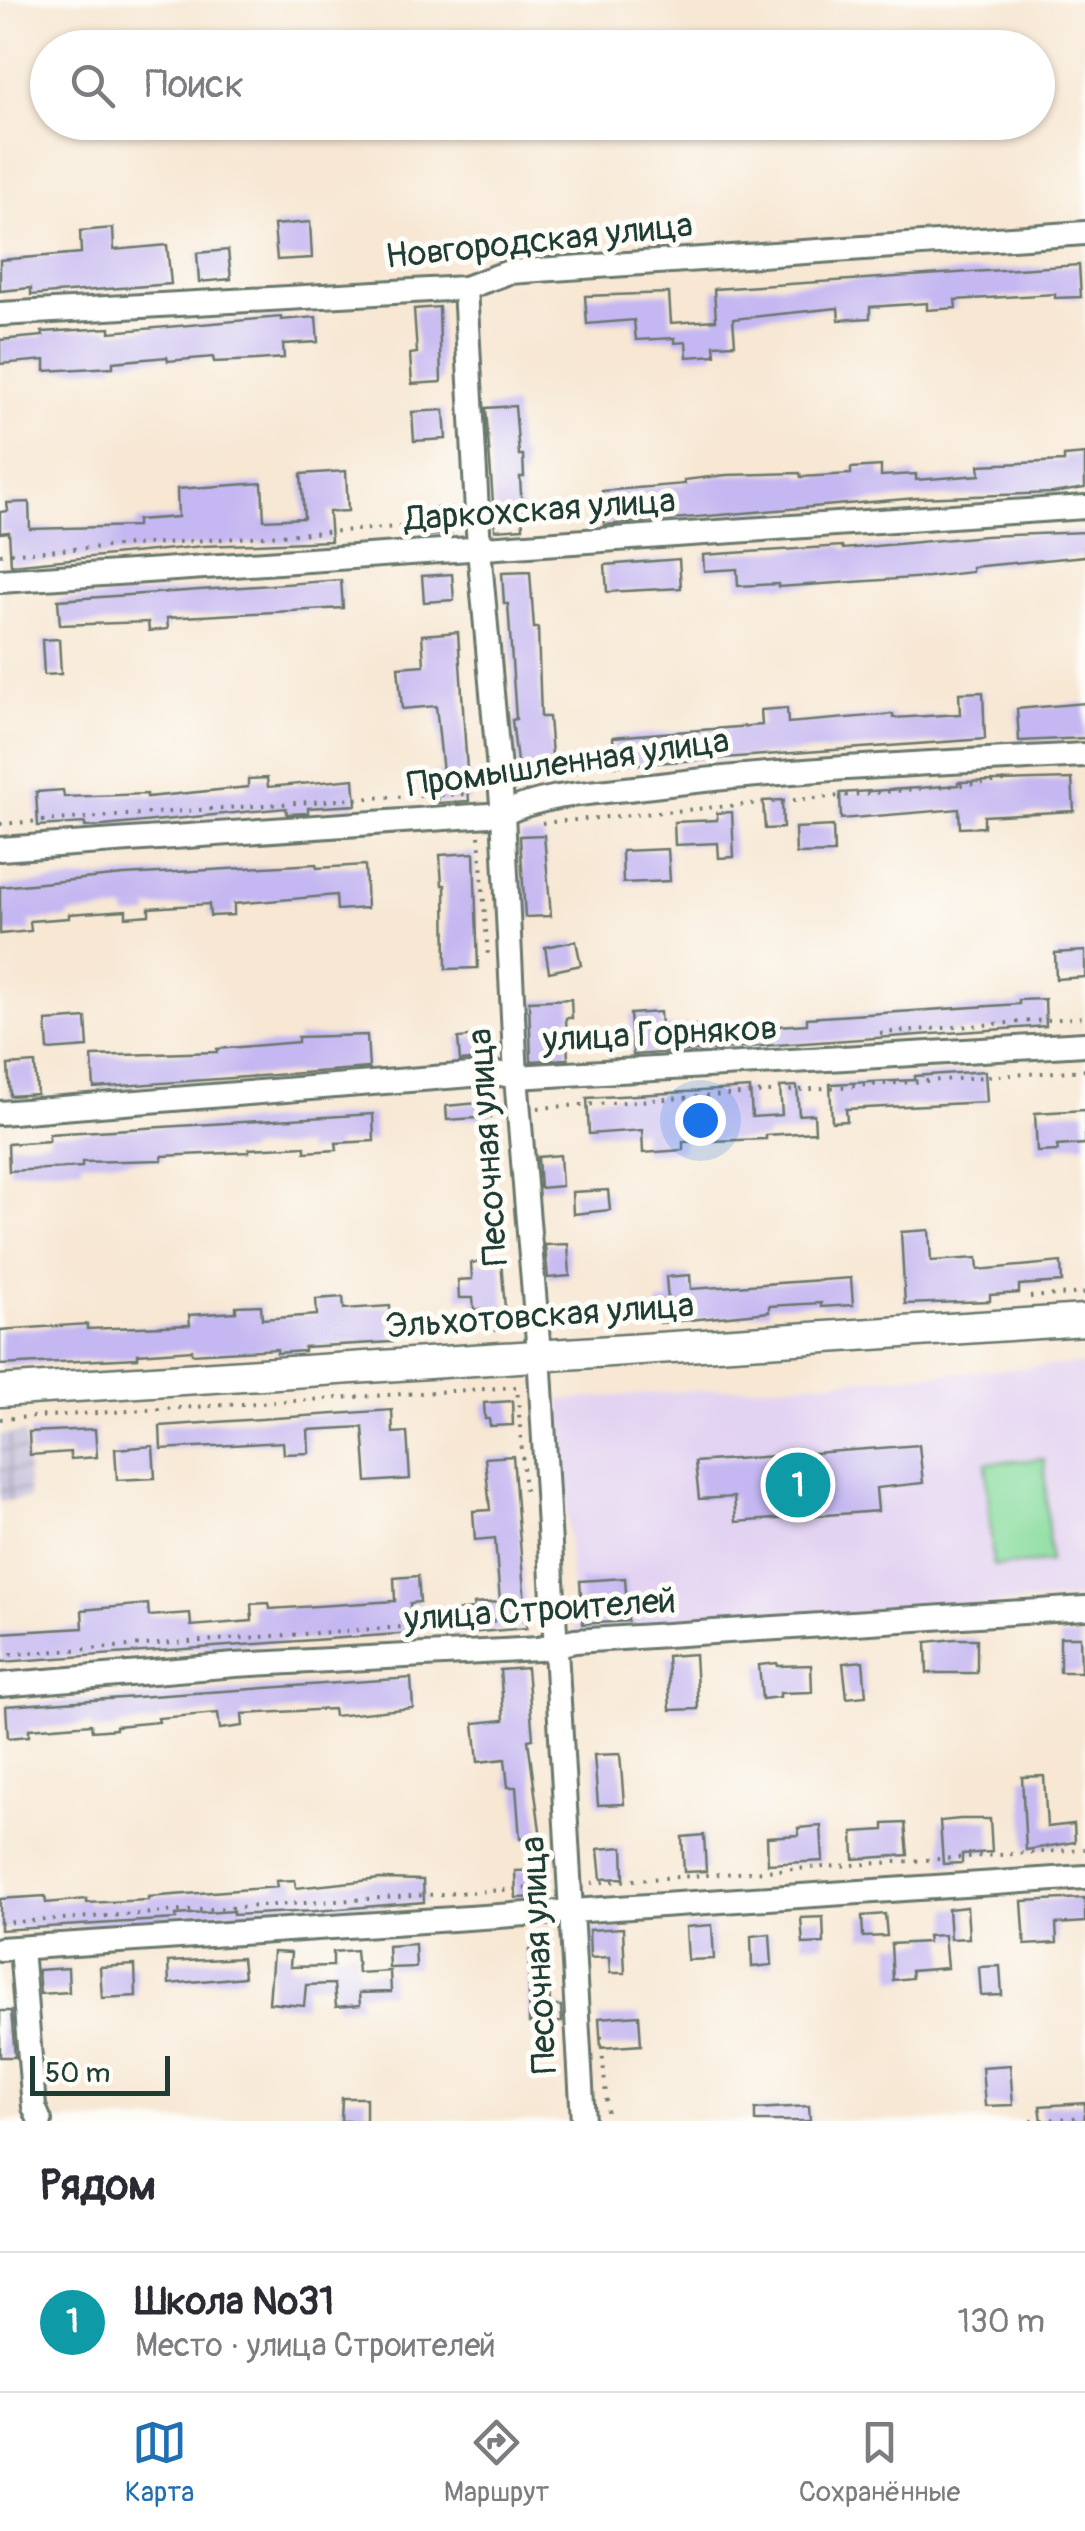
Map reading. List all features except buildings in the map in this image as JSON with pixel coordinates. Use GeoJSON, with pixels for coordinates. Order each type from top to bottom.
{"type":"FeatureCollection","features":[{"type":"Feature","properties":{"kind":"street","name":"Новгородская улица"},"geometry":{"type":"LineString","coordinates":[[0,314],[465,288],[509,272],[1085,233]]}},
{"type":"Feature","properties":{"kind":"street","name":"Песочная улица"},"geometry":{"type":"LineString","coordinates":[[465,288],[478,550],[503,814],[516,1077],[558,1643],[583,2121]]}},
{"type":"Feature","properties":{"kind":"street","name":"Даркохская улица"},"geometry":{"type":"LineString","coordinates":[[0,582],[1085,506]]}},
{"type":"Feature","properties":{"kind":"street","name":"Промышленная улица"},"geometry":{"type":"LineString","coordinates":[[0,849],[503,814],[518,807],[582,795],[756,772],[1085,755]]}},
{"type":"Feature","properties":{"kind":"street","name":"улица Горняков"},"geometry":{"type":"LineString","coordinates":[[0,1113],[496,1073],[516,1077],[1085,1044]]}},
{"type":"Feature","properties":{"kind":"street","name":"Эльхотовская улица"},"geometry":{"type":"LineString","coordinates":[[0,1391],[1085,1320]]}},
{"type":"Feature","properties":{"kind":"street","name":"улица Строителей"},"geometry":{"type":"LineString","coordinates":[[0,1685],[235,1665],[538,1649],[558,1643],[1085,1608]]}},
{"type":"Feature","properties":{"kind":"street"},"geometry":{"type":"LineString","coordinates":[[40,2121],[34,2107],[10,1949],[1085,1878]]}},
{"type":"Feature","properties":{"kind":"path"},"geometry":{"type":"LineString","coordinates":[[0,554],[461,523]]}},
{"type":"Feature","properties":{"kind":"path"},"geometry":{"type":"LineString","coordinates":[[512,776],[592,771]]}},
{"type":"Feature","properties":{"kind":"path"},"geometry":{"type":"LineString","coordinates":[[537,824],[1007,781]]}},
{"type":"Feature","properties":{"kind":"path"},"geometry":{"type":"LineString","coordinates":[[0,824],[482,793]]}},
{"type":"Feature","properties":{"kind":"path"},"geometry":{"type":"LineString","coordinates":[[479,826],[488,962]]}},
{"type":"Feature","properties":{"kind":"path"},"geometry":{"type":"LineString","coordinates":[[870,1034],[1085,1017]]}},
{"type":"Feature","properties":{"kind":"path"},"geometry":{"type":"LineString","coordinates":[[532,1108],[1085,1070]]}},
{"type":"Feature","properties":{"kind":"path"},"geometry":{"type":"LineString","coordinates":[[1026,1298],[1085,1293]]}},
{"type":"Feature","properties":{"kind":"path"},"geometry":{"type":"LineString","coordinates":[[378,1340],[517,1330],[516,1311]]}},
{"type":"Feature","properties":{"kind":"path"},"geometry":{"type":"LineString","coordinates":[[0,1419],[518,1386],[525,1503]]}},
{"type":"Feature","properties":{"kind":"path"},"geometry":{"type":"LineString","coordinates":[[0,1654],[533,1619]]}},
{"type":"Feature","properties":{"kind":"path"},"geometry":{"type":"LineString","coordinates":[[586,1884],[1085,1849]]}},
{"type":"Feature","properties":{"kind":"path"},"geometry":{"type":"LineString","coordinates":[[0,1923],[555,1886]]}},
{"type":"Feature","properties":{"kind":"path"},"geometry":{"type":"LineString","coordinates":[[600,2022],[608,2121]]}},
{"type":"Feature","properties":{"kind":"path"},"geometry":{"type":"LineString","coordinates":[[1031,2121],[1085,2117]]}},
{"type":"Feature","properties":{"kind":"shaded area"},"geometry":{"type":"Polygon","coordinates":[[[1085,1364],[1085,1598],[575,1633],[560,1400],[1085,1364]]]}},
{"type":"Feature","properties":{"kind":"shaded area"},"geometry":{"type":"Polygon","coordinates":[[[25,1433],[29,1499],[0,1501],[0,1435],[25,1433]]]}},
{"type":"Feature","properties":{"kind":"green space"},"geometry":{"type":"Polygon","coordinates":[[[1044,1459],[1050,1562],[993,1566],[986,1463],[1044,1459]]]}},
{"type":"Feature","properties":{"kind":"place","name":"Школа №31"},"geometry":{"type":"Point","coordinates":[798,1485]}}]}
